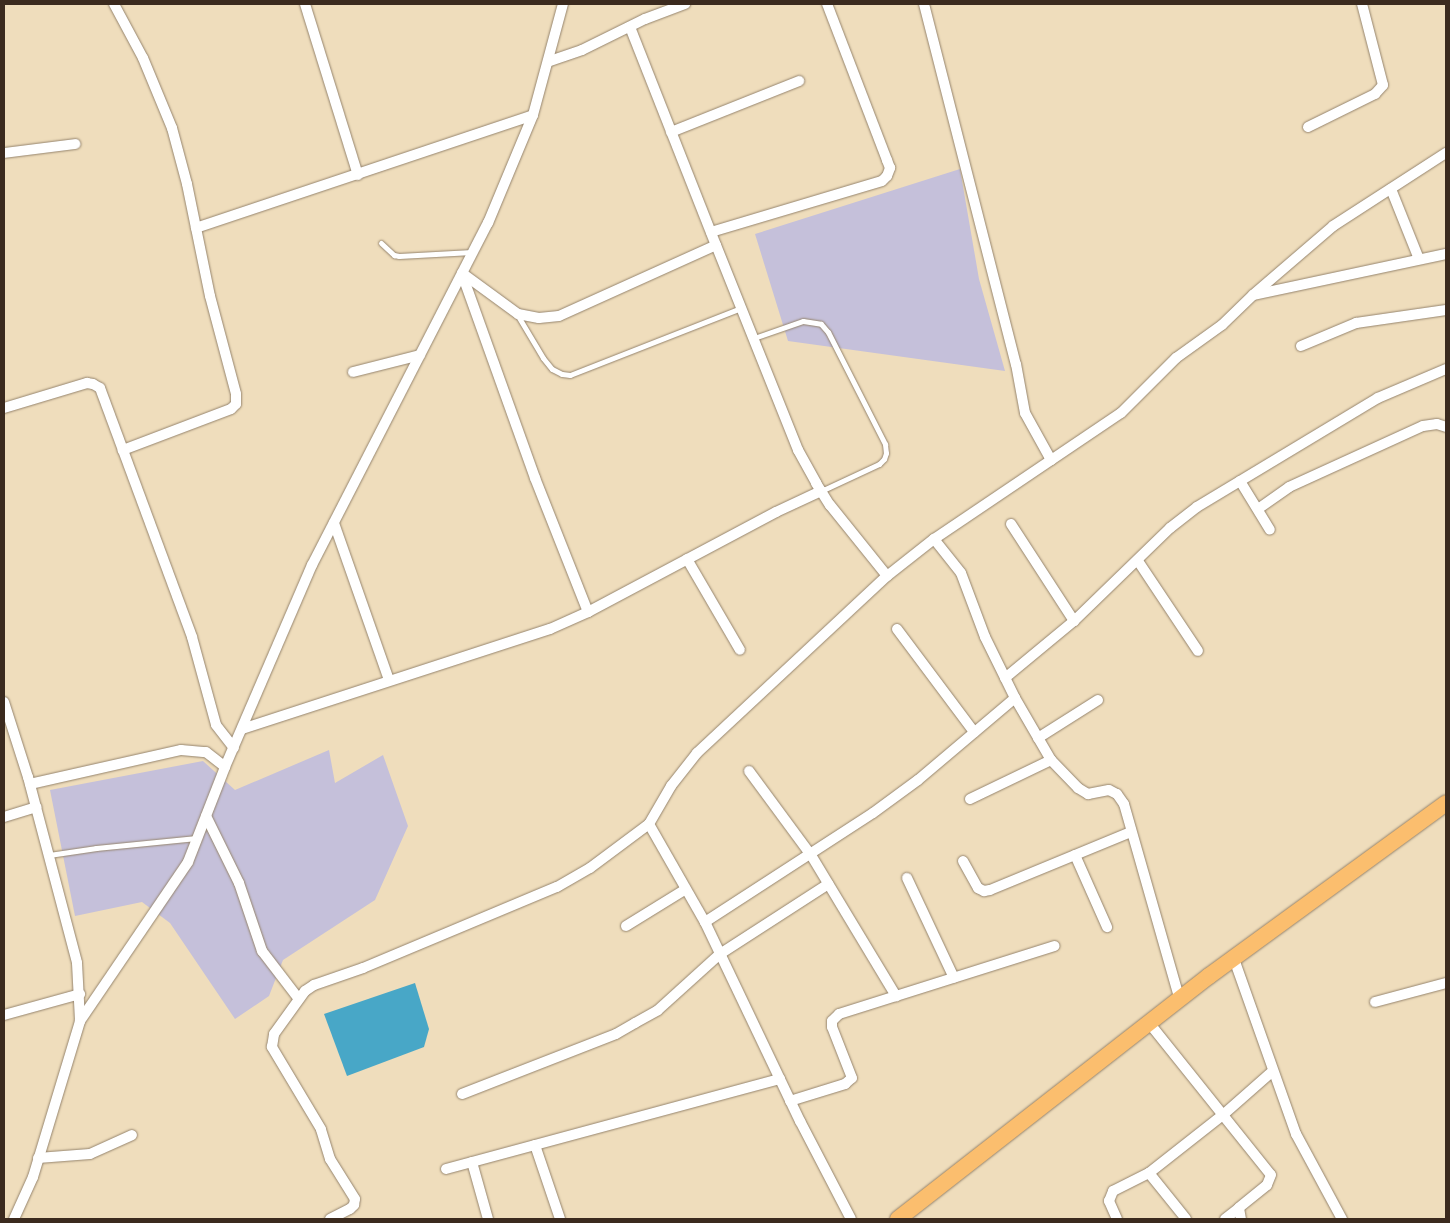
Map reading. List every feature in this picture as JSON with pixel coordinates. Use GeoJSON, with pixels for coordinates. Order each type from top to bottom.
{"type":"FeatureCollection","features":[{"type":"Feature","properties":{"kind":"main road"},"geometry":{"type":"LineString","coordinates":[[898,1219],[1209,976],[1446,803]]}},
{"type":"Feature","properties":{"kind":"street"},"geometry":{"type":"LineString","coordinates":[[114,4],[143,58],[172,128],[210,296],[236,394],[236,404],[231,409],[123,450]]}},
{"type":"Feature","properties":{"kind":"street"},"geometry":{"type":"LineString","coordinates":[[305,4],[358,175]]}},
{"type":"Feature","properties":{"kind":"street"},"geometry":{"type":"LineString","coordinates":[[80,1021],[188,862],[225,767],[312,565],[488,223],[533,115],[550,60],[564,4]]}},
{"type":"Feature","properties":{"kind":"street"},"geometry":{"type":"LineString","coordinates":[[550,60],[582,50],[685,4]]}},
{"type":"Feature","properties":{"kind":"street"},"geometry":{"type":"LineString","coordinates":[[710,232],[882,181],[887,176],[890,168],[888,160],[827,4]]}},
{"type":"Feature","properties":{"kind":"street"},"geometry":{"type":"LineString","coordinates":[[924,4],[1016,364],[1025,413],[1051,460]]}},
{"type":"Feature","properties":{"kind":"street"},"geometry":{"type":"LineString","coordinates":[[1308,127],[1375,94],[1383,84],[1362,4]]}},
{"type":"Feature","properties":{"kind":"street"},"geometry":{"type":"LineString","coordinates":[[630,27],[798,450],[821,491],[888,576]]}},
{"type":"Feature","properties":{"kind":"street"},"geometry":{"type":"LineString","coordinates":[[671,132],[799,81]]}},
{"type":"Feature","properties":{"kind":"street"},"geometry":{"type":"LineString","coordinates":[[196,228],[533,115]]}},
{"type":"Feature","properties":{"kind":"street"},"geometry":{"type":"LineString","coordinates":[[4,153],[75,144]]}},
{"type":"Feature","properties":{"kind":"street"},"geometry":{"type":"LineString","coordinates":[[330,1219],[350,1209],[354,1205],[355,1199],[330,1159],[321,1129],[272,1048],[274,1034],[298,998],[314,985],[363,968],[556,887],[590,868],[649,824],[671,786],[697,753],[888,576],[934,539],[1121,413],[1176,358],[1222,325],[1333,226],[1446,153]]}},
{"type":"Feature","properties":{"kind":"street"},"geometry":{"type":"LineString","coordinates":[[1391,189],[1420,259]]}},
{"type":"Feature","properties":{"kind":"street"},"geometry":{"type":"LineString","coordinates":[[462,273],[518,314],[539,318],[559,316],[716,245]]}},
{"type":"Feature","properties":{"kind":"street"},"geometry":{"type":"LineString","coordinates":[[1254,295],[1446,254]]}},
{"type":"Feature","properties":{"kind":"street"},"geometry":{"type":"LineString","coordinates":[[462,273],[535,478],[588,612]]}},
{"type":"Feature","properties":{"kind":"street"},"geometry":{"type":"LineString","coordinates":[[1301,346],[1356,323],[1446,310]]}},
{"type":"Feature","properties":{"kind":"street"},"geometry":{"type":"LineString","coordinates":[[353,372],[420,355]]}},
{"type":"Feature","properties":{"kind":"street"},"geometry":{"type":"LineString","coordinates":[[1005,678],[1074,621],[1181,518],[1378,398],[1446,369]]}},
{"type":"Feature","properties":{"kind":"street"},"geometry":{"type":"LineString","coordinates":[[4,408],[87,383],[93,384],[104,394],[192,637],[216,725],[234,748]]}},
{"type":"Feature","properties":{"kind":"street"},"geometry":{"type":"LineString","coordinates":[[1258,509],[1289,487],[1423,426],[1437,424],[1446,427]]}},
{"type":"Feature","properties":{"kind":"street"},"geometry":{"type":"LineString","coordinates":[[1240,481],[1270,530]]}},
{"type":"Feature","properties":{"kind":"street"},"geometry":{"type":"LineString","coordinates":[[242,729],[550,629],[588,612],[821,491]]}},
{"type":"Feature","properties":{"kind":"street"},"geometry":{"type":"LineString","coordinates":[[334,523],[389,680]]}},
{"type":"Feature","properties":{"kind":"street"},"geometry":{"type":"LineString","coordinates":[[1011,524],[1074,621]]}},
{"type":"Feature","properties":{"kind":"street"},"geometry":{"type":"LineString","coordinates":[[934,539],[955,563],[961,573],[985,638],[1015,698],[1051,760],[1078,788],[1088,794],[1109,790],[1117,794],[1124,804],[1180,1000]]}},
{"type":"Feature","properties":{"kind":"street"},"geometry":{"type":"LineString","coordinates":[[687,559],[740,650]]}},
{"type":"Feature","properties":{"kind":"street"},"geometry":{"type":"LineString","coordinates":[[1138,561],[1198,651]]}},
{"type":"Feature","properties":{"kind":"street"},"geometry":{"type":"LineString","coordinates":[[897,629],[974,732]]}},
{"type":"Feature","properties":{"kind":"street"},"geometry":{"type":"LineString","coordinates":[[705,922],[810,854],[918,780],[1015,698]]}},
{"type":"Feature","properties":{"kind":"street"},"geometry":{"type":"LineString","coordinates":[[1038,738],[1098,700]]}},
{"type":"Feature","properties":{"kind":"street"},"geometry":{"type":"LineString","coordinates":[[4,702],[30,784],[49,856],[77,964],[80,994],[80,1021],[38,1158],[14,1219]]}},
{"type":"Feature","properties":{"kind":"street"},"geometry":{"type":"LineString","coordinates":[[30,784],[181,750],[206,752],[225,767]]}},
{"type":"Feature","properties":{"kind":"street"},"geometry":{"type":"LineString","coordinates":[[970,799],[1051,760]]}},
{"type":"Feature","properties":{"kind":"street"},"geometry":{"type":"LineString","coordinates":[[749,771],[810,854],[896,996]]}},
{"type":"Feature","properties":{"kind":"street"},"geometry":{"type":"LineString","coordinates":[[4,816],[36,807]]}},
{"type":"Feature","properties":{"kind":"street"},"geometry":{"type":"LineString","coordinates":[[206,816],[239,883],[262,951],[298,998]]}},
{"type":"Feature","properties":{"kind":"street"},"geometry":{"type":"LineString","coordinates":[[649,824],[705,922],[790,1101],[851,1219]]}},
{"type":"Feature","properties":{"kind":"street"},"geometry":{"type":"LineString","coordinates":[[963,861],[975,884],[984,891],[1131,832]]}},
{"type":"Feature","properties":{"kind":"street"},"geometry":{"type":"LineString","coordinates":[[1075,855],[1107,927]]}},
{"type":"Feature","properties":{"kind":"street"},"geometry":{"type":"LineString","coordinates":[[907,878],[954,978]]}},
{"type":"Feature","properties":{"kind":"street"},"geometry":{"type":"LineString","coordinates":[[462,1094],[616,1034],[636,1023],[658,1010],[720,954],[828,884]]}},
{"type":"Feature","properties":{"kind":"street"},"geometry":{"type":"LineString","coordinates":[[626,926],[686,889]]}},
{"type":"Feature","properties":{"kind":"street"},"geometry":{"type":"LineString","coordinates":[[790,1101],[845,1084],[852,1078],[832,1027],[835,1017],[1055,946]]}},
{"type":"Feature","properties":{"kind":"street"},"geometry":{"type":"LineString","coordinates":[[1234,958],[1296,1134],[1342,1219]]}},
{"type":"Feature","properties":{"kind":"street"},"geometry":{"type":"LineString","coordinates":[[1375,1002],[1446,983]]}},
{"type":"Feature","properties":{"kind":"street"},"geometry":{"type":"LineString","coordinates":[[4,1015],[80,994]]}},
{"type":"Feature","properties":{"kind":"street"},"geometry":{"type":"LineString","coordinates":[[1150,1024],[1271,1175],[1267,1185],[1225,1219]]}},
{"type":"Feature","properties":{"kind":"street"},"geometry":{"type":"LineString","coordinates":[[1117,1219],[1110,1206],[1110,1196],[1113,1191],[1149,1173],[1224,1114],[1273,1072]]}},
{"type":"Feature","properties":{"kind":"street"},"geometry":{"type":"LineString","coordinates":[[446,1169],[780,1079]]}},
{"type":"Feature","properties":{"kind":"street"},"geometry":{"type":"LineString","coordinates":[[38,1158],[90,1154],[132,1135]]}},
{"type":"Feature","properties":{"kind":"street"},"geometry":{"type":"LineString","coordinates":[[535,1145],[560,1219]]}},
{"type":"Feature","properties":{"kind":"street"},"geometry":{"type":"LineString","coordinates":[[472,1162],[488,1219]]}},
{"type":"Feature","properties":{"kind":"street"},"geometry":{"type":"LineString","coordinates":[[1149,1173],[1186,1219]]}},
{"type":"Feature","properties":{"kind":"street"},"geometry":{"type":"LineString","coordinates":[[1239,1208],[1241,1219]]}},
{"type":"Feature","properties":{"kind":"lane"},"geometry":{"type":"LineString","coordinates":[[381,243],[394,254],[400,256],[473,252]]}},
{"type":"Feature","properties":{"kind":"lane"},"geometry":{"type":"LineString","coordinates":[[518,314],[543,358],[552,369],[562,374],[570,375],[742,308]]}},
{"type":"Feature","properties":{"kind":"lane"},"geometry":{"type":"LineString","coordinates":[[754,338],[803,322],[821,324],[828,332],[885,444],[886,453],[884,460],[879,464],[821,491]]}},
{"type":"Feature","properties":{"kind":"lane"},"geometry":{"type":"LineString","coordinates":[[49,856],[96,848],[197,838]]}},
{"type":"Feature","properties":{"kind":"shaded area"},"geometry":{"type":"Polygon","coordinates":[[[960,169],[979,279],[1005,371],[788,341],[755,234],[960,169]]]}},
{"type":"Feature","properties":{"kind":"shaded area"},"geometry":{"type":"Polygon","coordinates":[[[329,750],[335,783],[383,755],[408,826],[375,900],[283,960],[269,996],[235,1019],[170,923],[142,902],[75,916],[50,790],[203,761],[235,790],[329,750]]]}},
{"type":"Feature","properties":{"kind":"water"},"geometry":{"type":"Polygon","coordinates":[[[415,983],[429,1029],[424,1047],[347,1076],[324,1014],[415,983]]]}}]}
